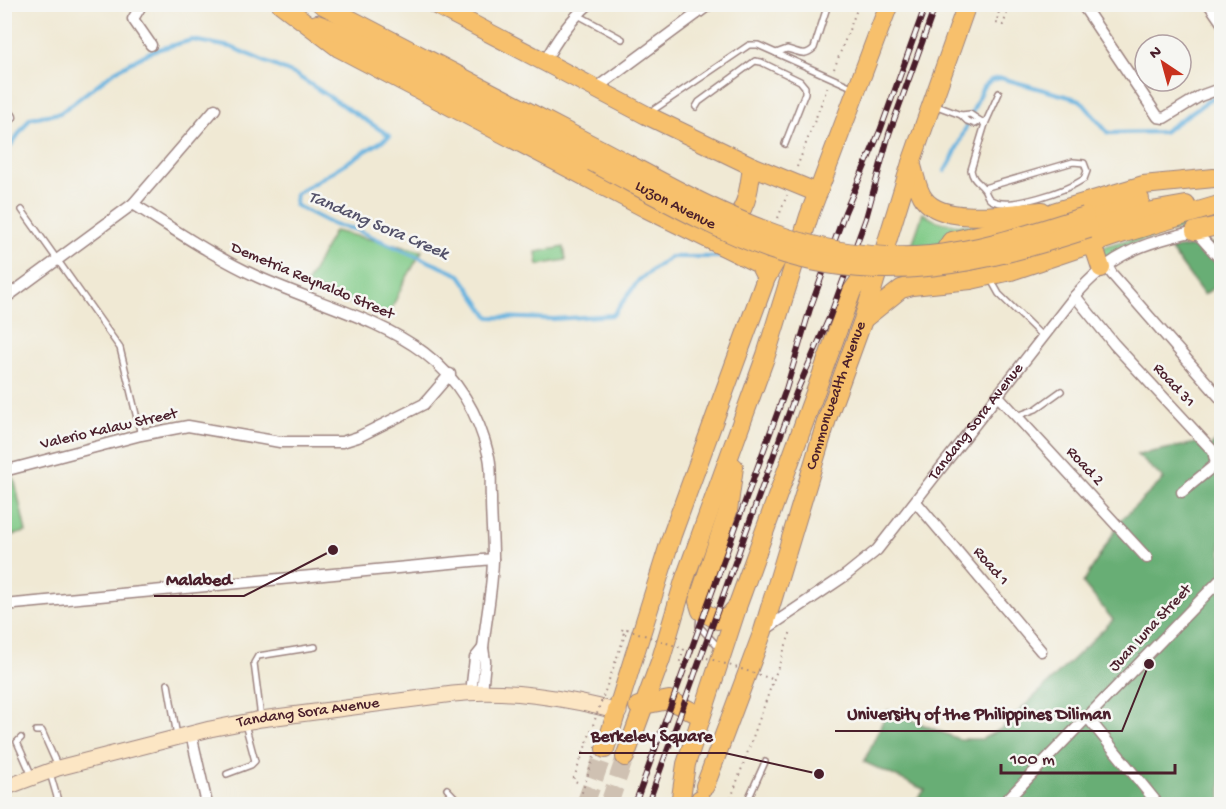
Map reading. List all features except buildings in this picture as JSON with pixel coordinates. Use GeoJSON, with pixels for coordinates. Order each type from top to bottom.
{"type":"FeatureCollection","features":[{"type":"Feature","properties":{"kind":"main road","name":"Luzon Avenue"},"geometry":{"type":"LineString","coordinates":[[321,4],[596,155]]}},
{"type":"Feature","properties":{"kind":"main road"},"geometry":{"type":"LineString","coordinates":[[434,4],[646,115],[752,166],[818,193]]}},
{"type":"Feature","properties":{"kind":"main road"},"geometry":{"type":"LineString","coordinates":[[655,704],[661,659],[684,581],[737,438],[809,216],[889,4]]}},
{"type":"Feature","properties":{"kind":"main road","name":"Commonwealth Avenue"},"geometry":{"type":"LineString","coordinates":[[701,796],[763,631],[828,419],[889,240],[911,163],[968,4]]}},
{"type":"Feature","properties":{"kind":"main road","name":"Luzon Avenue"},"geometry":{"type":"LineString","coordinates":[[286,8],[758,230],[798,242],[845,251],[898,256],[950,252],[1005,240],[1086,230]]}},
{"type":"Feature","properties":{"kind":"main road","name":"Luzon Avenue"},"geometry":{"type":"LineString","coordinates":[[286,8],[339,48],[700,236],[759,264],[766,278]]}},
{"type":"Feature","properties":{"kind":"main road"},"geometry":{"type":"LineString","coordinates":[[911,163],[924,199],[941,211],[993,215],[1056,211]]}},
{"type":"Feature","properties":{"kind":"main road"},"geometry":{"type":"LineString","coordinates":[[700,236],[716,233],[736,220],[749,195],[752,166]]}},
{"type":"Feature","properties":{"kind":"main road"},"geometry":{"type":"LineString","coordinates":[[863,320],[901,289],[912,285],[971,280],[989,276],[1086,230],[1218,178]]}},
{"type":"Feature","properties":{"kind":"main road"},"geometry":{"type":"LineString","coordinates":[[971,280],[955,273],[946,262],[945,250],[951,241],[1029,223],[1056,211],[1143,185],[1218,178]]}},
{"type":"Feature","properties":{"kind":"main road"},"geometry":{"type":"LineString","coordinates":[[1086,230],[1156,209],[1221,203]]}},
{"type":"Feature","properties":{"kind":"main road"},"geometry":{"type":"LineString","coordinates":[[605,749],[619,712],[672,535],[766,278],[795,228],[809,216]]}},
{"type":"Feature","properties":{"kind":"main road"},"geometry":{"type":"LineString","coordinates":[[1195,231],[1221,225]]}},
{"type":"Feature","properties":{"kind":"main road"},"geometry":{"type":"LineString","coordinates":[[1086,230],[1104,266]]}},
{"type":"Feature","properties":{"kind":"main road"},"geometry":{"type":"LineString","coordinates":[[680,804],[686,764],[701,716],[715,655],[737,607],[852,291],[889,240]]}},
{"type":"Feature","properties":{"kind":"main road"},"geometry":{"type":"LineString","coordinates":[[737,438],[728,511],[698,597],[701,611],[710,618],[721,620],[737,607]]}},
{"type":"Feature","properties":{"kind":"main road"},"geometry":{"type":"LineString","coordinates":[[619,712],[684,581]]}},
{"type":"Feature","properties":{"kind":"main road"},"geometry":{"type":"LineString","coordinates":[[626,757],[655,704],[662,680],[661,659]]}},
{"type":"Feature","properties":{"kind":"main road","name":"Tandang Sora Avenue"},"geometry":{"type":"LineString","coordinates":[[4,788],[54,770],[184,735],[244,722],[476,692],[522,695],[619,712]]}},
{"type":"Feature","properties":{"kind":"main road"},"geometry":{"type":"LineString","coordinates":[[619,712],[655,704],[701,716]]}},
{"type":"Feature","properties":{"kind":"street"},"geometry":{"type":"LineString","coordinates":[[142,4],[133,19],[151,45]]}},
{"type":"Feature","properties":{"kind":"street"},"geometry":{"type":"LineString","coordinates":[[543,63],[558,37],[577,14],[590,4]]}},
{"type":"Feature","properties":{"kind":"street"},"geometry":{"type":"LineString","coordinates":[[595,89],[710,4]]}},
{"type":"Feature","properties":{"kind":"street"},"geometry":{"type":"LineString","coordinates":[[1082,4],[1158,117],[1164,118],[1200,96],[1221,88]]}},
{"type":"Feature","properties":{"kind":"street"},"geometry":{"type":"LineString","coordinates":[[1209,4],[1221,23]]}},
{"type":"Feature","properties":{"kind":"street"},"geometry":{"type":"LineString","coordinates":[[4,108],[11,117]]}},
{"type":"Feature","properties":{"kind":"street"},"geometry":{"type":"LineString","coordinates":[[4,299],[133,204],[215,110]]}},
{"type":"Feature","properties":{"kind":"street","name":"Demetria Reynaldo Street"},"geometry":{"type":"LineString","coordinates":[[133,204],[217,258],[261,278],[337,306],[393,333],[424,352],[450,374],[470,406],[489,458],[493,559],[483,648],[485,661],[476,692]]}},
{"type":"Feature","properties":{"kind":"street"},"geometry":{"type":"LineString","coordinates":[[1195,231],[1221,261]]}},
{"type":"Feature","properties":{"kind":"street","name":"Tandang Sora Avenue"},"geometry":{"type":"LineString","coordinates":[[763,631],[862,563],[888,537],[1075,296],[1104,266],[1147,243],[1195,231]]}},
{"type":"Feature","properties":{"kind":"street"},"geometry":{"type":"LineString","coordinates":[[1104,266],[1221,400]]}},
{"type":"Feature","properties":{"kind":"street","name":"Road 31"},"geometry":{"type":"LineString","coordinates":[[1075,296],[1114,344],[1213,451],[1216,464],[1182,492]]}},
{"type":"Feature","properties":{"kind":"street","name":"Valerio Kalaw Street"},"geometry":{"type":"LineString","coordinates":[[4,471],[141,435],[188,426],[280,442],[342,442],[358,437],[424,404],[450,374]]}},
{"type":"Feature","properties":{"kind":"street","name":"Road 2"},"geometry":{"type":"LineString","coordinates":[[998,396],[1147,558]]}},
{"type":"Feature","properties":{"kind":"street","name":"Road 1"},"geometry":{"type":"LineString","coordinates":[[916,502],[1041,651]]}},
{"type":"Feature","properties":{"kind":"street"},"geometry":{"type":"LineString","coordinates":[[4,605],[493,559]]}},
{"type":"Feature","properties":{"kind":"street","name":"Juan Luna Street"},"geometry":{"type":"LineString","coordinates":[[1003,804],[1221,578]]}},
{"type":"Feature","properties":{"kind":"street"},"geometry":{"type":"LineString","coordinates":[[1088,718],[1158,804]]}},
{"type":"Feature","properties":{"kind":"street"},"geometry":{"type":"LineString","coordinates":[[184,735],[207,804]]}},
{"type":"Feature","properties":{"kind":"lane"},"geometry":{"type":"LineString","coordinates":[[776,53],[787,49],[803,55],[809,53],[814,48],[828,4]]}},
{"type":"Feature","properties":{"kind":"lane"},"geometry":{"type":"LineString","coordinates":[[577,14],[622,39]]}},
{"type":"Feature","properties":{"kind":"lane"},"geometry":{"type":"LineString","coordinates":[[646,115],[656,105],[740,48],[758,45],[858,90]]}},
{"type":"Feature","properties":{"kind":"lane"},"geometry":{"type":"LineString","coordinates":[[696,107],[699,102],[750,63],[761,62],[800,81],[805,87],[805,93],[785,144]]}},
{"type":"Feature","properties":{"kind":"lane"},"geometry":{"type":"LineString","coordinates":[[984,189],[1073,162],[1084,163],[1087,171],[1084,179],[1070,189],[1006,203],[993,201],[972,177],[971,170],[979,121],[999,93]]}},
{"type":"Feature","properties":{"kind":"lane"},"geometry":{"type":"LineString","coordinates":[[932,104],[961,115],[967,121],[979,121]]}},
{"type":"Feature","properties":{"kind":"lane"},"geometry":{"type":"LineString","coordinates":[[961,115],[970,114],[979,121]]}},
{"type":"Feature","properties":{"kind":"lane"},"geometry":{"type":"LineString","coordinates":[[22,210],[120,348],[141,435]]}},
{"type":"Feature","properties":{"kind":"lane"},"geometry":{"type":"LineString","coordinates":[[989,276],[999,294],[1043,337]]}},
{"type":"Feature","properties":{"kind":"lane"},"geometry":{"type":"LineString","coordinates":[[1017,416],[1036,409],[1062,391]]}},
{"type":"Feature","properties":{"kind":"lane"},"geometry":{"type":"LineString","coordinates":[[701,611],[699,626],[715,655]]}},
{"type":"Feature","properties":{"kind":"lane"},"geometry":{"type":"LineString","coordinates":[[261,719],[254,663],[258,656],[315,647]]}},
{"type":"Feature","properties":{"kind":"lane"},"geometry":{"type":"LineString","coordinates":[[168,684],[184,735]]}},
{"type":"Feature","properties":{"kind":"lane"},"geometry":{"type":"LineString","coordinates":[[228,774],[251,765],[255,761],[244,722]]}},
{"type":"Feature","properties":{"kind":"lane"},"geometry":{"type":"LineString","coordinates":[[36,731],[42,731],[54,770],[59,804]]}},
{"type":"Feature","properties":{"kind":"lane"},"geometry":{"type":"LineString","coordinates":[[21,738],[17,742],[33,777]]}},
{"type":"Feature","properties":{"kind":"lane"},"geometry":{"type":"LineString","coordinates":[[746,804],[765,762]]}},
{"type":"Feature","properties":{"kind":"lane"},"geometry":{"type":"LineString","coordinates":[[447,789],[461,804]]}},
{"type":"Feature","properties":{"kind":"path"},"geometry":{"type":"LineString","coordinates":[[791,183],[859,4]]}},
{"type":"Feature","properties":{"kind":"path"},"geometry":{"type":"LineString","coordinates":[[979,4],[999,12],[996,23],[1004,25],[1008,11],[991,4]]}},
{"type":"Feature","properties":{"kind":"path"},"geometry":{"type":"LineString","coordinates":[[624,634],[621,633],[623,628],[684,649],[679,664],[703,672]]}},
{"type":"Feature","properties":{"kind":"path"},"geometry":{"type":"LineString","coordinates":[[577,782],[573,780],[627,629]]}},
{"type":"Feature","properties":{"kind":"path"},"geometry":{"type":"LineString","coordinates":[[729,804],[791,631]]}},
{"type":"Feature","properties":{"kind":"path"},"geometry":{"type":"LineString","coordinates":[[715,655],[772,680],[766,700]]}},
{"type":"Feature","properties":{"kind":"green space"},"geometry":{"type":"Polygon","coordinates":[[[923,213],[930,218],[947,223],[992,224],[947,276],[900,280],[923,213]]]}},
{"type":"Feature","properties":{"kind":"green space"},"geometry":{"type":"Polygon","coordinates":[[[1204,218],[1203,222],[1124,246],[1105,259],[1102,247],[1204,218]]]}},
{"type":"Feature","properties":{"kind":"green space"},"geometry":{"type":"Polygon","coordinates":[[[334,231],[422,251],[388,317],[306,285],[334,231]]]}},
{"type":"Feature","properties":{"kind":"green space"},"geometry":{"type":"Polygon","coordinates":[[[1221,243],[1221,282],[1204,295],[1170,249],[1221,243]]]}},
{"type":"Feature","properties":{"kind":"green space"},"geometry":{"type":"Polygon","coordinates":[[[564,247],[566,260],[538,265],[536,252],[564,247]]]}},
{"type":"Feature","properties":{"kind":"green space"},"geometry":{"type":"Polygon","coordinates":[[[1221,437],[1221,804],[912,804],[925,790],[864,762],[888,710],[958,739],[982,739],[1001,729],[1113,620],[1083,583],[1122,519],[1164,479],[1137,455],[1196,443],[1205,451],[1221,437]]]}},
{"type":"Feature","properties":{"kind":"green space"},"geometry":{"type":"Polygon","coordinates":[[[14,478],[26,532],[5,537],[5,480],[14,478]]]}},
{"type":"Feature","properties":{"kind":"waterway","name":"Tandang Sora Creek"},"geometry":{"type":"LineString","coordinates":[[4,155],[30,118],[60,113],[115,71],[152,51],[192,40],[231,47],[296,75],[390,136],[296,194],[295,205],[334,225],[354,229],[460,275],[489,317],[554,319],[613,315],[639,280],[670,257],[721,257]]}},
{"type":"Feature","properties":{"kind":"waterway","name":"Tandang Sora Creek"},"geometry":{"type":"LineString","coordinates":[[945,171],[983,87],[991,80],[1001,78],[1080,100],[1108,133],[1163,132],[1215,96]]}},
{"type":"Feature","properties":{"kind":"tunnel"},"geometry":{"type":"LineString","coordinates":[[585,804],[605,749]]}},
{"type":"Feature","properties":{"kind":"tunnel"},"geometry":{"type":"LineString","coordinates":[[609,804],[625,757]]}},
{"type":"Feature","properties":{"kind":"railway"},"geometry":{"type":"LineString","coordinates":[[635,804],[786,389],[810,309],[845,212],[880,131],[926,4]]}},
{"type":"Feature","properties":{"kind":"railway"},"geometry":{"type":"LineString","coordinates":[[648,804],[796,393],[830,316],[866,218],[889,134],[936,4]]}},
{"type":"Feature","properties":{"kind":"place","name":"Malabed"},"geometry":{"type":"Point","coordinates":[333,550]}},
{"type":"Feature","properties":{"kind":"place","name":"University of the Philippines Diliman"},"geometry":{"type":"Point","coordinates":[1149,664]}},
{"type":"Feature","properties":{"kind":"place","name":"Berkeley Square"},"geometry":{"type":"Point","coordinates":[819,774]}}]}
